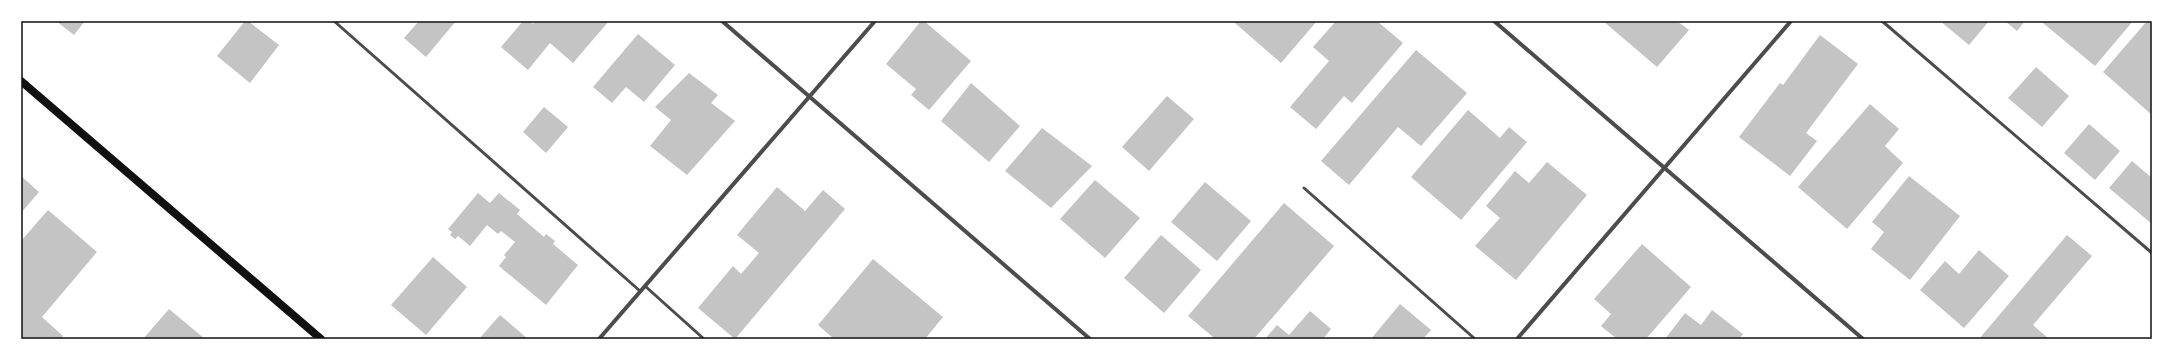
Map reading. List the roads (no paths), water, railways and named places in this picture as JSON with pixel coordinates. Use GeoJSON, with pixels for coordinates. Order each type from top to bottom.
{"type":"FeatureCollection","features":[{"type":"Feature","properties":{"kind":"main road"},"geometry":{"type":"LineString","coordinates":[[21,81],[321,339]]}},
{"type":"Feature","properties":{"kind":"street"},"geometry":{"type":"LineString","coordinates":[[722,21],[1090,339]]}},
{"type":"Feature","properties":{"kind":"street"},"geometry":{"type":"LineString","coordinates":[[599,339],[810,97],[874,21]]}},
{"type":"Feature","properties":{"kind":"street"},"geometry":{"type":"LineString","coordinates":[[1494,21],[1863,339]]}},
{"type":"Feature","properties":{"kind":"street"},"geometry":{"type":"LineString","coordinates":[[1517,339],[1791,21]]}},
{"type":"Feature","properties":{"kind":"lane"},"geometry":{"type":"LineString","coordinates":[[334,21],[640,291]]}},
{"type":"Feature","properties":{"kind":"lane"},"geometry":{"type":"LineString","coordinates":[[1882,21],[2152,253]]}},
{"type":"Feature","properties":{"kind":"lane"},"geometry":{"type":"LineString","coordinates":[[1304,188],[1475,339]]}},
{"type":"Feature","properties":{"kind":"lane"},"geometry":{"type":"LineString","coordinates":[[645,286],[704,339]]}}]}
